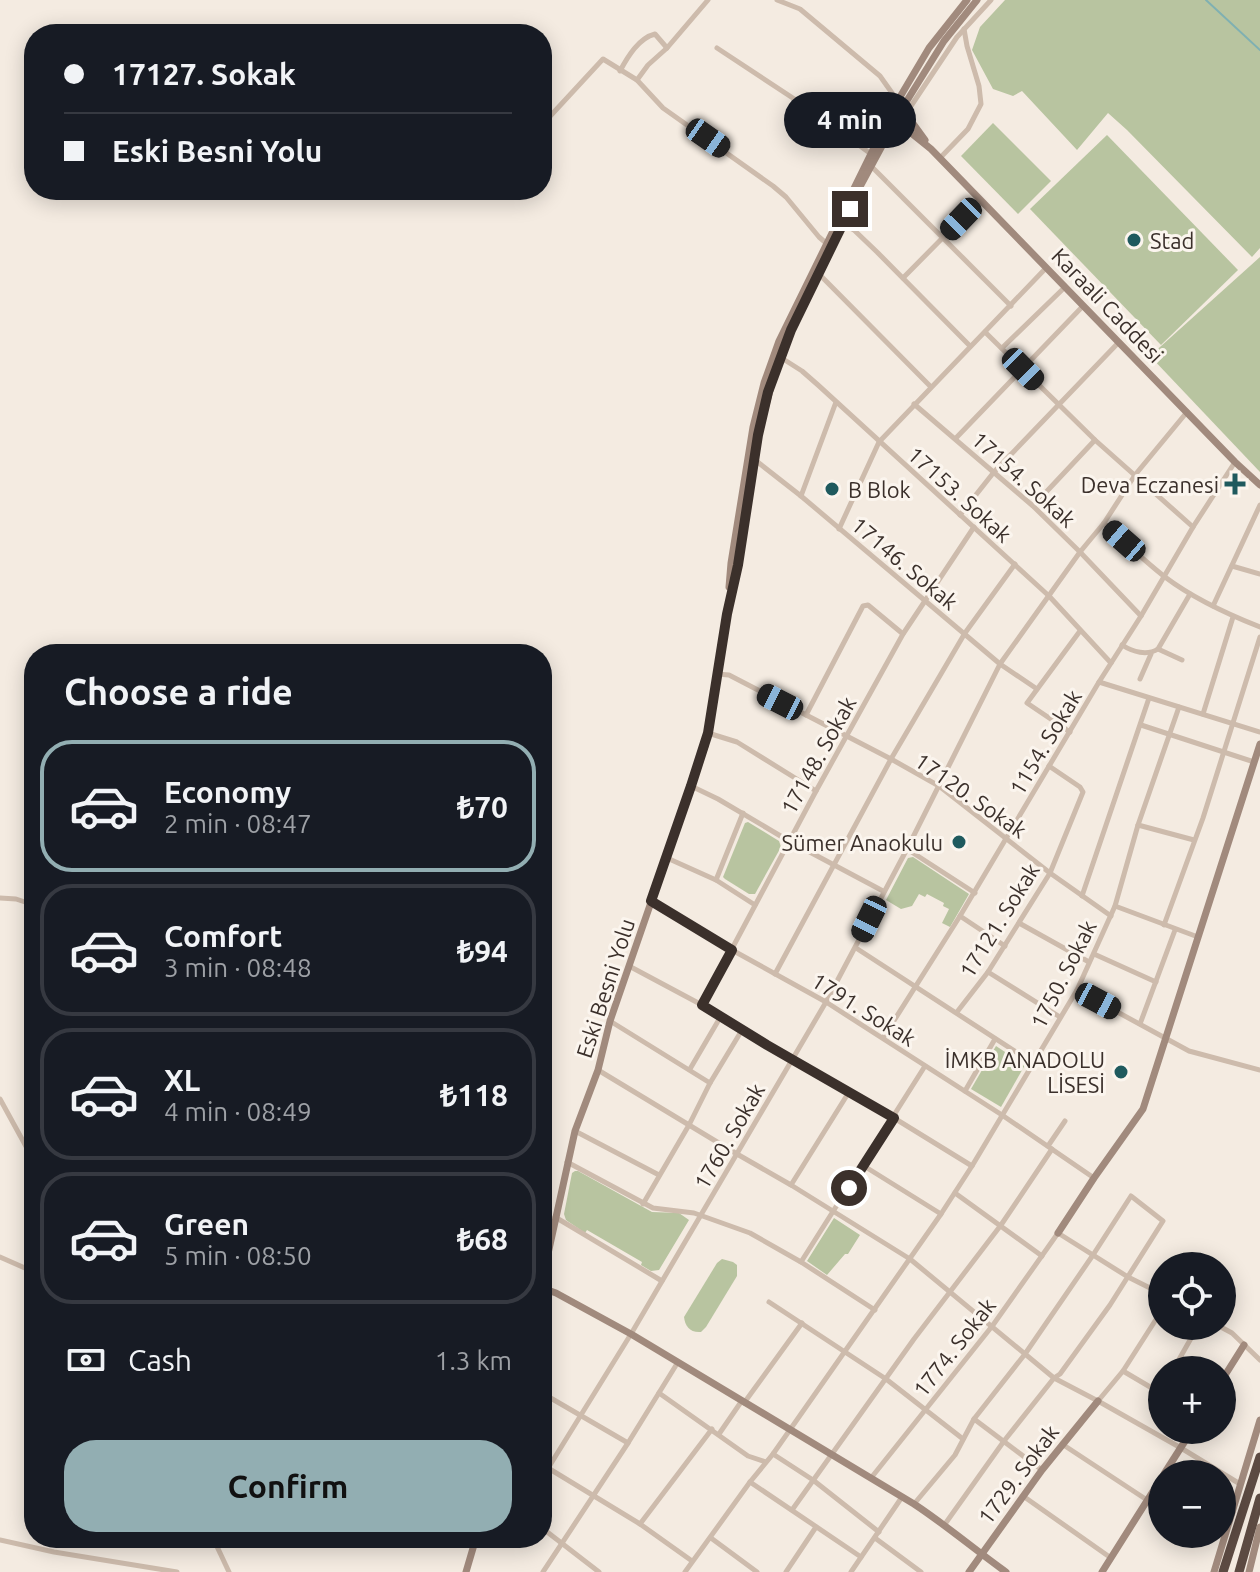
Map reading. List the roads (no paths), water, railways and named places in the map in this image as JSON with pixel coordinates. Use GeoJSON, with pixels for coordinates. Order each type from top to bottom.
{"type":"FeatureCollection","features":[{"type":"Feature","properties":{"kind":"highway"},"geometry":{"type":"LineString","coordinates":[[1223,1572],[1260,1457]]}},
{"type":"Feature","properties":{"kind":"highway"},"geometry":{"type":"LineString","coordinates":[[1239,1572],[1260,1498]]}},
{"type":"Feature","properties":{"kind":"main road","name":"Eski Besni Yolu"},"geometry":{"type":"LineString","coordinates":[[900,109],[929,48],[967,0]]}},
{"type":"Feature","properties":{"kind":"main road","name":"Eski Besni Yolu"},"geometry":{"type":"LineString","coordinates":[[727,614],[731,563],[752,434],[760,398],[782,334],[871,154],[936,53],[977,0]]}},
{"type":"Feature","properties":{"kind":"main road"},"geometry":{"type":"LineString","coordinates":[[900,109],[931,149]]}},
{"type":"Feature","properties":{"kind":"main road","name":"Eski Besni Yolu"},"geometry":{"type":"LineString","coordinates":[[552,1232],[575,1131],[598,1070],[610,1021],[708,733],[764,406],[780,357],[893,119]]}},
{"type":"Feature","properties":{"kind":"main road"},"geometry":{"type":"LineString","coordinates":[[893,119],[931,149]]}},
{"type":"Feature","properties":{"kind":"main road","name":"Karaali Caddesi"},"geometry":{"type":"LineString","coordinates":[[931,149],[1260,485]]}},
{"type":"Feature","properties":{"kind":"main road"},"geometry":{"type":"LineString","coordinates":[[1058,1233],[1140,1115],[1260,744]]}},
{"type":"Feature","properties":{"kind":"main road"},"geometry":{"type":"LineString","coordinates":[[552,1292],[631,1334],[914,1504],[1006,1572]]}},
{"type":"Feature","properties":{"kind":"main road"},"geometry":{"type":"LineString","coordinates":[[1236,1358],[1244,1345]]}},
{"type":"Feature","properties":{"kind":"main road","name":"1729. Sokak"},"geometry":{"type":"LineString","coordinates":[[969,1572],[1042,1470],[1098,1401]]}},
{"type":"Feature","properties":{"kind":"main road"},"geometry":{"type":"LineString","coordinates":[[1236,1499],[1260,1420]]}},
{"type":"Feature","properties":{"kind":"main road"},"geometry":{"type":"LineString","coordinates":[[1173,1460],[1183,1444]]}},
{"type":"Feature","properties":{"kind":"main road"},"geometry":{"type":"LineString","coordinates":[[1102,1572],[1147,1500]]}},
{"type":"Feature","properties":{"kind":"main road"},"geometry":{"type":"LineString","coordinates":[[1249,1572],[1260,1527]]}},
{"type":"Feature","properties":{"kind":"main road"},"geometry":{"type":"LineString","coordinates":[[466,1572],[473,1548]]}},
{"type":"Feature","properties":{"kind":"main road"},"geometry":{"type":"LineString","coordinates":[[1214,1572],[1220,1548]]}},
{"type":"Feature","properties":{"kind":"street"},"geometry":{"type":"LineString","coordinates":[[637,80],[708,0]]}},
{"type":"Feature","properties":{"kind":"street"},"geometry":{"type":"LineString","coordinates":[[777,0],[800,9],[880,76],[900,109],[991,0]]}},
{"type":"Feature","properties":{"kind":"street"},"geometry":{"type":"LineString","coordinates":[[940,158],[968,129],[981,104],[964,29]]}},
{"type":"Feature","properties":{"kind":"street"},"geometry":{"type":"LineString","coordinates":[[620,71],[628,56],[649,35],[655,34],[667,48]]}},
{"type":"Feature","properties":{"kind":"street"},"geometry":{"type":"LineString","coordinates":[[717,48],[871,154]]}},
{"type":"Feature","properties":{"kind":"street"},"geometry":{"type":"LineString","coordinates":[[552,114],[603,59],[610,62],[637,80],[663,108],[773,186],[794,205],[826,243]]}},
{"type":"Feature","properties":{"kind":"street"},"geometry":{"type":"LineString","coordinates":[[871,166],[1011,306]]}},
{"type":"Feature","properties":{"kind":"street"},"geometry":{"type":"LineString","coordinates":[[903,278],[980,200]]}},
{"type":"Feature","properties":{"kind":"street"},"geometry":{"type":"LineString","coordinates":[[843,224],[854,230],[970,346]]}},
{"type":"Feature","properties":{"kind":"street"},"geometry":{"type":"LineString","coordinates":[[839,529],[879,442],[1046,268]]}},
{"type":"Feature","properties":{"kind":"street"},"geometry":{"type":"LineString","coordinates":[[818,273],[931,387]]}},
{"type":"Feature","properties":{"kind":"street"},"geometry":{"type":"LineString","coordinates":[[1002,348],[1065,287]]}},
{"type":"Feature","properties":{"kind":"street"},"geometry":{"type":"LineString","coordinates":[[956,438],[1083,306]]}},
{"type":"Feature","properties":{"kind":"street"},"geometry":{"type":"LineString","coordinates":[[985,332],[1095,440],[1193,527]]}},
{"type":"Feature","properties":{"kind":"street"},"geometry":{"type":"LineString","coordinates":[[960,515],[994,472],[1119,342]]}},
{"type":"Feature","properties":{"kind":"street","name":"17153. Sokak"},"geometry":{"type":"LineString","coordinates":[[780,357],[802,371],[1015,564],[1111,663]]}},
{"type":"Feature","properties":{"kind":"street"},"geometry":{"type":"LineString","coordinates":[[801,496],[836,402]]}},
{"type":"Feature","properties":{"kind":"street","name":"17154. Sokak"},"geometry":{"type":"LineString","coordinates":[[914,404],[1033,506],[1141,616]]}},
{"type":"Feature","properties":{"kind":"street","name":"1760. Sokak"},"geometry":{"type":"LineString","coordinates":[[552,1462],[631,1334],[826,1002],[1000,664],[1104,523],[1135,475],[1187,412]]}},
{"type":"Feature","properties":{"kind":"street"},"geometry":{"type":"LineString","coordinates":[[1033,506],[1095,440]]}},
{"type":"Feature","properties":{"kind":"street","name":"17146. Sokak"},"geometry":{"type":"LineString","coordinates":[[755,460],[1000,664],[1037,689]]}},
{"type":"Feature","properties":{"kind":"street","name":"1154. Sokak"},"geometry":{"type":"LineString","coordinates":[[883,1038],[975,893],[1099,682],[1235,462]]}},
{"type":"Feature","properties":{"kind":"street"},"geometry":{"type":"LineString","coordinates":[[1213,606],[1260,505]]}},
{"type":"Feature","properties":{"kind":"street"},"geometry":{"type":"LineString","coordinates":[[1104,523],[1164,576],[1190,594],[1233,617],[1260,627]]}},
{"type":"Feature","properties":{"kind":"street","name":"17148. Sokak"},"geometry":{"type":"LineString","coordinates":[[702,1005],[903,634],[974,527]]}},
{"type":"Feature","properties":{"kind":"street"},"geometry":{"type":"LineString","coordinates":[[775,974],[891,759],[965,633],[1015,564]]}},
{"type":"Feature","properties":{"kind":"street"},"geometry":{"type":"LineString","coordinates":[[1232,566],[1260,574]]}},
{"type":"Feature","properties":{"kind":"street"},"geometry":{"type":"LineString","coordinates":[[1140,679],[1151,654],[1158,649],[1190,594]]}},
{"type":"Feature","properties":{"kind":"street"},"geometry":{"type":"LineString","coordinates":[[806,715],[863,606],[868,605],[903,634]]}},
{"type":"Feature","properties":{"kind":"street"},"geometry":{"type":"LineString","coordinates":[[1203,714],[1233,617]]}},
{"type":"Feature","properties":{"kind":"street"},"geometry":{"type":"LineString","coordinates":[[1070,732],[1027,703],[1080,631]]}},
{"type":"Feature","properties":{"kind":"street"},"geometry":{"type":"LineString","coordinates":[[1164,925],[1203,818],[1260,637]]}},
{"type":"Feature","properties":{"kind":"street"},"geometry":{"type":"LineString","coordinates":[[1122,645],[1151,654]]}},
{"type":"Feature","properties":{"kind":"street"},"geometry":{"type":"LineString","coordinates":[[1158,649],[1182,660]]}},
{"type":"Feature","properties":{"kind":"street","name":"17120. Sokak"},"geometry":{"type":"LineString","coordinates":[[717,674],[729,675],[939,786],[1050,873],[1111,916]]}},
{"type":"Feature","properties":{"kind":"street"},"geometry":{"type":"LineString","coordinates":[[1099,682],[1260,732]]}},
{"type":"Feature","properties":{"kind":"street"},"geometry":{"type":"LineString","coordinates":[[1082,896],[1149,698]]}},
{"type":"Feature","properties":{"kind":"street","name":"1750. Sokak"},"geometry":{"type":"LineString","coordinates":[[685,1572],[773,1454],[941,1214],[1077,990],[1115,906],[1138,825],[1179,707]]}},
{"type":"Feature","properties":{"kind":"street"},"geometry":{"type":"LineString","coordinates":[[1141,725],[1255,762]]}},
{"type":"Feature","properties":{"kind":"street"},"geometry":{"type":"LineString","coordinates":[[708,733],[737,742],[816,791]]}},
{"type":"Feature","properties":{"kind":"street","name":"17121. Sokak"},"geometry":{"type":"LineString","coordinates":[[957,1012],[988,972],[1050,873],[1083,792],[1049,766]]}},
{"type":"Feature","properties":{"kind":"street"},"geometry":{"type":"LineString","coordinates":[[691,786],[883,891]]}},
{"type":"Feature","properties":{"kind":"street"},"geometry":{"type":"LineString","coordinates":[[716,880],[743,813]]}},
{"type":"Feature","properties":{"kind":"street"},"geometry":{"type":"LineString","coordinates":[[1138,825],[1194,840]]}},
{"type":"Feature","properties":{"kind":"street"},"geometry":{"type":"LineString","coordinates":[[907,849],[975,893]]}},
{"type":"Feature","properties":{"kind":"street"},"geometry":{"type":"LineString","coordinates":[[667,858],[716,880],[755,905]]}},
{"type":"Feature","properties":{"kind":"street"},"geometry":{"type":"LineString","coordinates":[[0,898],[24,902]]}},
{"type":"Feature","properties":{"kind":"street","name":"1791. Sokak"},"geometry":{"type":"LineString","coordinates":[[651,901],[826,1002],[1094,1178]]}},
{"type":"Feature","properties":{"kind":"street"},"geometry":{"type":"LineString","coordinates":[[1115,906],[1199,938]]}},
{"type":"Feature","properties":{"kind":"street"},"geometry":{"type":"LineString","coordinates":[[960,916],[1005,946]]}},
{"type":"Feature","properties":{"kind":"street"},"geometry":{"type":"LineString","coordinates":[[1019,923],[1089,962]]}},
{"type":"Feature","properties":{"kind":"street"},"geometry":{"type":"LineString","coordinates":[[1140,1024],[1175,930]]}},
{"type":"Feature","properties":{"kind":"street"},"geometry":{"type":"LineString","coordinates":[[856,948],[1033,1063]]}},
{"type":"Feature","properties":{"kind":"street"},"geometry":{"type":"LineString","coordinates":[[1094,954],[1156,982]]}},
{"type":"Feature","properties":{"kind":"street"},"geometry":{"type":"LineString","coordinates":[[629,966],[721,1016],[972,1166]]}},
{"type":"Feature","properties":{"kind":"street"},"geometry":{"type":"LineString","coordinates":[[988,972],[1060,1017]]}},
{"type":"Feature","properties":{"kind":"street"},"geometry":{"type":"LineString","coordinates":[[1077,990],[1189,1051],[1260,1070]]}},
{"type":"Feature","properties":{"kind":"street"},"geometry":{"type":"LineString","coordinates":[[690,1069],[721,1016]]}},
{"type":"Feature","properties":{"kind":"street"},"geometry":{"type":"LineString","coordinates":[[610,1021],[710,1083]]}},
{"type":"Feature","properties":{"kind":"street"},"geometry":{"type":"LineString","coordinates":[[643,1204],[742,1030]]}},
{"type":"Feature","properties":{"kind":"street"},"geometry":{"type":"LineString","coordinates":[[965,1091],[995,1039]]}},
{"type":"Feature","properties":{"kind":"street"},"geometry":{"type":"LineString","coordinates":[[801,1262],[925,1066]]}},
{"type":"Feature","properties":{"kind":"street"},"geometry":{"type":"LineString","coordinates":[[598,1070],[910,1259],[1054,1378],[1241,1485]]}},
{"type":"Feature","properties":{"kind":"street"},"geometry":{"type":"LineString","coordinates":[[791,1185],[849,1092]]}},
{"type":"Feature","properties":{"kind":"street"},"geometry":{"type":"LineString","coordinates":[[0,1099],[24,1143]]}},
{"type":"Feature","properties":{"kind":"street"},"geometry":{"type":"LineString","coordinates":[[792,1510],[949,1291],[1001,1225],[1065,1121]]}},
{"type":"Feature","properties":{"kind":"street"},"geometry":{"type":"LineString","coordinates":[[575,1131],[659,1175]]}},
{"type":"Feature","properties":{"kind":"street"},"geometry":{"type":"LineString","coordinates":[[567,1162],[653,1208],[701,1215],[750,1233],[875,1310]]}},
{"type":"Feature","properties":{"kind":"street"},"geometry":{"type":"LineString","coordinates":[[864,1166],[941,1214]]}},
{"type":"Feature","properties":{"kind":"street"},"geometry":{"type":"LineString","coordinates":[[955,1193],[1042,1256]]}},
{"type":"Feature","properties":{"kind":"street"},"geometry":{"type":"LineString","coordinates":[[914,1504],[955,1455],[974,1419],[1025,1354],[1131,1196],[1163,1221],[1110,1305],[1060,1374],[1004,1441],[945,1524]]}},
{"type":"Feature","properties":{"kind":"street"},"geometry":{"type":"LineString","coordinates":[[555,1217],[662,1281]]}},
{"type":"Feature","properties":{"kind":"street"},"geometry":{"type":"LineString","coordinates":[[1058,1233],[1148,1287]]}},
{"type":"Feature","properties":{"kind":"street","name":"1774. Sokak"},"geometry":{"type":"LineString","coordinates":[[871,1478],[993,1325],[1058,1233]]}},
{"type":"Feature","properties":{"kind":"street"},"geometry":{"type":"LineString","coordinates":[[0,1257],[24,1268]]}},
{"type":"Feature","properties":{"kind":"street"},"geometry":{"type":"LineString","coordinates":[[769,1302],[886,1379],[963,1439]]}},
{"type":"Feature","properties":{"kind":"street"},"geometry":{"type":"LineString","coordinates":[[719,1434],[802,1323]]}},
{"type":"Feature","properties":{"kind":"street"},"geometry":{"type":"LineString","coordinates":[[1098,1401],[1123,1371],[1148,1332]]}},
{"type":"Feature","properties":{"kind":"street"},"geometry":{"type":"LineString","coordinates":[[1236,1337],[1260,1360]]}},
{"type":"Feature","properties":{"kind":"street"},"geometry":{"type":"LineString","coordinates":[[543,1572],[678,1362]]}},
{"type":"Feature","properties":{"kind":"street"},"geometry":{"type":"LineString","coordinates":[[1123,1371],[1148,1385]]}},
{"type":"Feature","properties":{"kind":"street"},"geometry":{"type":"LineString","coordinates":[[659,1393],[748,1456],[766,1462]]}},
{"type":"Feature","properties":{"kind":"street"},"geometry":{"type":"LineString","coordinates":[[552,1398],[628,1443]]}},
{"type":"Feature","properties":{"kind":"street"},"geometry":{"type":"LineString","coordinates":[[974,1419],[1042,1470]]}},
{"type":"Feature","properties":{"kind":"street"},"geometry":{"type":"LineString","coordinates":[[640,1524],[712,1429]]}},
{"type":"Feature","properties":{"kind":"street"},"geometry":{"type":"LineString","coordinates":[[1062,1444],[1147,1500]]}},
{"type":"Feature","properties":{"kind":"street"},"geometry":{"type":"LineString","coordinates":[[773,1454],[813,1480],[921,1572]]}},
{"type":"Feature","properties":{"kind":"street"},"geometry":{"type":"LineString","coordinates":[[552,1471],[640,1524],[692,1561]]}},
{"type":"Feature","properties":{"kind":"street"},"geometry":{"type":"LineString","coordinates":[[750,1482],[861,1557]]}},
{"type":"Feature","properties":{"kind":"street"},"geometry":{"type":"LineString","coordinates":[[1023,1496],[1111,1558]]}},
{"type":"Feature","properties":{"kind":"street"},"geometry":{"type":"LineString","coordinates":[[851,1572],[902,1497]]}},
{"type":"Feature","properties":{"kind":"street"},"geometry":{"type":"LineString","coordinates":[[786,1572],[816,1527]]}},
{"type":"Feature","properties":{"kind":"street"},"geometry":{"type":"LineString","coordinates":[[552,1536],[599,1572]]}},
{"type":"Feature","properties":{"kind":"street"},"geometry":{"type":"LineString","coordinates":[[711,1538],[756,1572]]}},
{"type":"Feature","properties":{"kind":"street"},"geometry":{"type":"LineString","coordinates":[[0,1540],[24,1545]]}},
{"type":"Feature","properties":{"kind":"street"},"geometry":{"type":"LineString","coordinates":[[36,1548],[177,1572]]}},
{"type":"Feature","properties":{"kind":"street"},"geometry":{"type":"LineString","coordinates":[[218,1548],[229,1572]]}},
{"type":"Feature","properties":{"kind":"waterway"},"geometry":{"type":"LineString","coordinates":[[1206,0],[1260,50]]}},
{"type":"Feature","properties":{"kind":"place","name":"Stad"},"geometry":{"type":"Point","coordinates":[1134,240]}},
{"type":"Feature","properties":{"kind":"place","name":"Deva Eczanesi"},"geometry":{"type":"Point","coordinates":[1235,484]}},
{"type":"Feature","properties":{"kind":"place","name":"B Blok"},"geometry":{"type":"Point","coordinates":[832,489]}},
{"type":"Feature","properties":{"kind":"place","name":"Sümer Anaokulu"},"geometry":{"type":"Point","coordinates":[959,842]}},
{"type":"Feature","properties":{"kind":"place","name":"İMKB ANADOLU LİSESİ"},"geometry":{"type":"Point","coordinates":[1121,1072]}}]}
